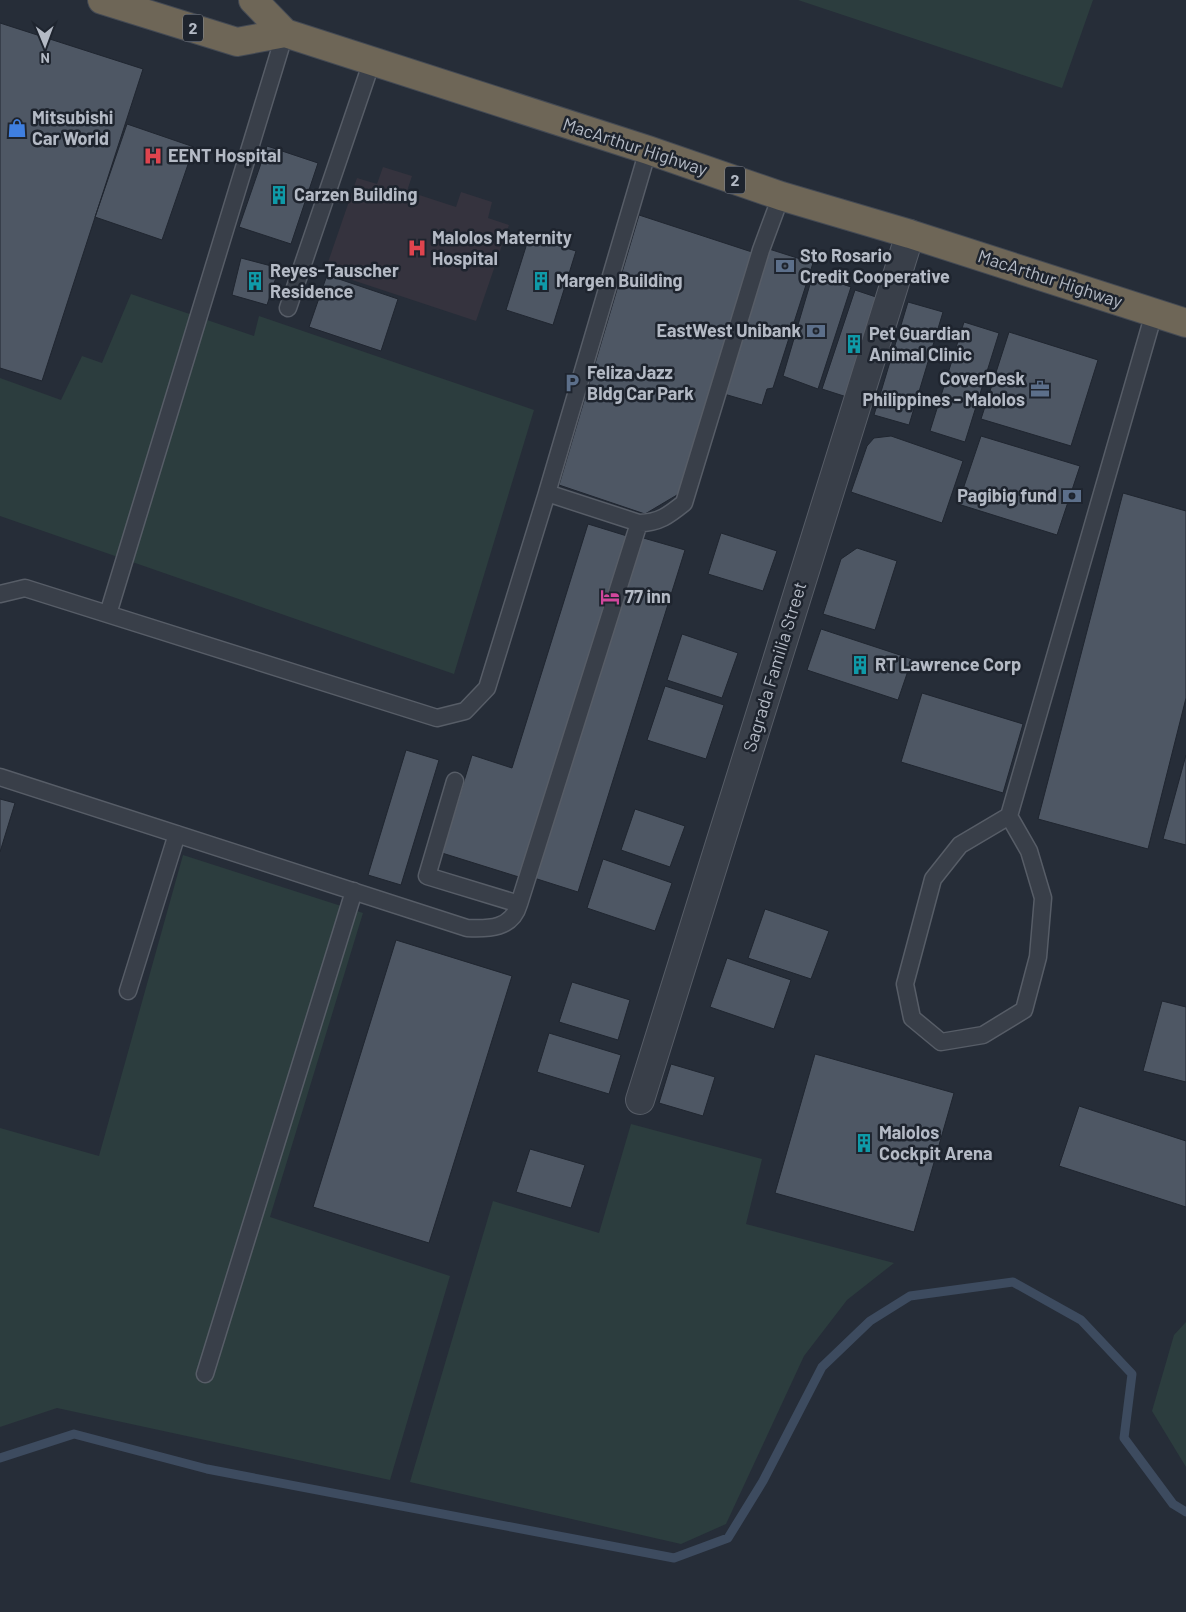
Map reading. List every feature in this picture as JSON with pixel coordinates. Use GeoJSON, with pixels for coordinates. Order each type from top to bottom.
{"type":"FeatureCollection","features":[{"type":"Feature","properties":{"kind":"highway","name":"MacArthur Highway"},"geometry":{"type":"LineString","coordinates":[[102,0],[237,42],[285,34],[648,150],[781,196],[910,234],[1186,323]]}},
{"type":"Feature","properties":{"kind":"highway","name":"MacArthur Highway"},"geometry":{"type":"LineString","coordinates":[[253,0],[285,34]]}},
{"type":"Feature","properties":{"kind":"street","name":"Sagrada Familia Street"},"geometry":{"type":"LineString","coordinates":[[640,1100],[910,234]]}},
{"type":"Feature","properties":{"kind":"lane"},"geometry":{"type":"LineString","coordinates":[[108,614],[285,34]]}},
{"type":"Feature","properties":{"kind":"lane"},"geometry":{"type":"LineString","coordinates":[[288,308],[372,62]]}},
{"type":"Feature","properties":{"kind":"lane"},"geometry":{"type":"LineString","coordinates":[[0,594],[25,588],[437,718],[465,711],[487,688],[648,150]]}},
{"type":"Feature","properties":{"kind":"lane"},"geometry":{"type":"LineString","coordinates":[[547,492],[639,523],[653,523],[666,517],[684,503],[762,250],[781,196]]}},
{"type":"Feature","properties":{"kind":"lane"},"geometry":{"type":"LineString","coordinates":[[1009,816],[1028,851],[1043,898],[1038,957],[1024,1010],[983,1035],[941,1042],[912,1018],[905,984],[933,879],[960,845],[1009,816],[1154,313]]}},
{"type":"Feature","properties":{"kind":"lane"},"geometry":{"type":"LineString","coordinates":[[0,777],[467,928],[491,929],[508,922],[516,914],[639,523]]}},
{"type":"Feature","properties":{"kind":"lane"},"geometry":{"type":"LineString","coordinates":[[455,781],[427,876],[519,904]]}},
{"type":"Feature","properties":{"kind":"lane"},"geometry":{"type":"LineString","coordinates":[[128,991],[177,834]]}},
{"type":"Feature","properties":{"kind":"lane"},"geometry":{"type":"LineString","coordinates":[[204,1374],[354,891]]}},
{"type":"Feature","properties":{"kind":"shaded area"},"geometry":{"type":"Polygon","coordinates":[[[798,0],[1093,0],[1062,88],[798,0]]]}},
{"type":"Feature","properties":{"kind":"shaded area","name":"Malolos Maternity Hospital"},"geometry":{"type":"Polygon","coordinates":[[[383,167],[412,176],[407,191],[456,207],[461,192],[492,202],[488,218],[509,225],[476,321],[325,271],[357,178],[377,184],[383,167]]]}},
{"type":"Feature","properties":{"kind":"shaded area"},"geometry":{"type":"Polygon","coordinates":[[[131,294],[254,336],[259,316],[534,410],[454,674],[0,516],[0,378],[61,400],[82,356],[102,363],[131,294]]]}},
{"type":"Feature","properties":{"kind":"shaded area"},"geometry":{"type":"Polygon","coordinates":[[[183,855],[363,913],[270,1217],[450,1276],[390,1480],[57,1408],[0,1427],[0,1128],[99,1156],[183,855]]]}},
{"type":"Feature","properties":{"kind":"shaded area"},"geometry":{"type":"Polygon","coordinates":[[[631,1124],[762,1159],[746,1224],[894,1263],[847,1300],[804,1356],[726,1524],[681,1544],[410,1482],[493,1201],[599,1233],[631,1124]]]}},
{"type":"Feature","properties":{"kind":"shaded area"},"geometry":{"type":"Polygon","coordinates":[[[1186,1322],[1186,1467],[1152,1411],[1174,1335],[1186,1322]]]}},
{"type":"Feature","properties":{"kind":"building","name":"EENT Hospital"},"geometry":{"type":"Polygon","coordinates":[[[0,23],[143,69],[42,381],[0,368],[0,23]]]}},
{"type":"Feature","properties":{"kind":"building"},"geometry":{"type":"Polygon","coordinates":[[[127,124],[194,147],[162,240],[95,217],[127,124]]]}},
{"type":"Feature","properties":{"kind":"building","name":"Carzen Building"},"geometry":{"type":"Polygon","coordinates":[[[267,146],[318,163],[291,244],[239,227],[267,146]]]}},
{"type":"Feature","properties":{"kind":"building"},"geometry":{"type":"Polygon","coordinates":[[[639,215],[755,253],[682,492],[645,514],[559,485],[639,215]]]}},
{"type":"Feature","properties":{"kind":"building","name":"Margen Building"},"geometry":{"type":"Polygon","coordinates":[[[529,237],[576,251],[553,325],[506,310],[529,237]]]}},
{"type":"Feature","properties":{"kind":"building"},"geometry":{"type":"Polygon","coordinates":[[[769,249],[813,263],[773,388],[767,389],[762,405],[724,394],[769,249]]]}},
{"type":"Feature","properties":{"kind":"building","name":"Reyes-Tauscher Residence"},"geometry":{"type":"Polygon","coordinates":[[[241,258],[279,268],[267,305],[232,295],[241,258]]]}},
{"type":"Feature","properties":{"kind":"building","name":"EastWest Unibank"},"geometry":{"type":"Polygon","coordinates":[[[813,274],[851,287],[818,389],[783,376],[813,274]]]}},
{"type":"Feature","properties":{"kind":"building"},"geometry":{"type":"Polygon","coordinates":[[[327,275],[398,299],[381,351],[309,327],[327,275]]]}},
{"type":"Feature","properties":{"kind":"building","name":"Pet Guardian Animal Clinic"},"geometry":{"type":"Polygon","coordinates":[[[855,290],[885,300],[853,399],[822,389],[855,290]]]}},
{"type":"Feature","properties":{"kind":"building"},"geometry":{"type":"Polygon","coordinates":[[[908,302],[943,312],[909,425],[874,415],[908,302]]]}},
{"type":"Feature","properties":{"kind":"building"},"geometry":{"type":"Polygon","coordinates":[[[964,322],[999,333],[965,442],[930,431],[964,322]]]}},
{"type":"Feature","properties":{"kind":"building","name":"CoverDesk Philippines - Malolos"},"geometry":{"type":"Polygon","coordinates":[[[1009,332],[1098,360],[1071,446],[981,419],[1009,332]]]}},
{"type":"Feature","properties":{"kind":"building"},"geometry":{"type":"Polygon","coordinates":[[[891,436],[963,461],[942,523],[851,492],[867,446],[874,438],[891,436]]]}},
{"type":"Feature","properties":{"kind":"building"},"geometry":{"type":"Polygon","coordinates":[[[981,436],[1080,466],[1057,535],[958,504],[981,436]]]}},
{"type":"Feature","properties":{"kind":"building"},"geometry":{"type":"Polygon","coordinates":[[[1123,493],[1186,511],[1186,698],[1148,849],[1038,819],[1123,493]]]}},
{"type":"Feature","properties":{"kind":"building"},"geometry":{"type":"Polygon","coordinates":[[[588,524],[627,536],[522,878],[442,853],[472,755],[512,768],[588,524]]]}},
{"type":"Feature","properties":{"kind":"building"},"geometry":{"type":"Polygon","coordinates":[[[721,533],[777,551],[763,591],[708,574],[721,533]]]}},
{"type":"Feature","properties":{"kind":"building"},"geometry":{"type":"Polygon","coordinates":[[[640,537],[685,550],[578,892],[534,878],[640,537]]]}},
{"type":"Feature","properties":{"kind":"building"},"geometry":{"type":"Polygon","coordinates":[[[857,548],[897,561],[875,630],[823,614],[841,559],[857,548]]]}},
{"type":"Feature","properties":{"kind":"building","name":"RT Lawrence Corp"},"geometry":{"type":"Polygon","coordinates":[[[821,629],[912,659],[898,700],[807,670],[821,629]]]}},
{"type":"Feature","properties":{"kind":"building"},"geometry":{"type":"Polygon","coordinates":[[[682,634],[738,653],[722,698],[667,680],[682,634]]]}},
{"type":"Feature","properties":{"kind":"building"},"geometry":{"type":"Polygon","coordinates":[[[665,686],[724,705],[706,759],[647,740],[665,686]]]}},
{"type":"Feature","properties":{"kind":"building"},"geometry":{"type":"Polygon","coordinates":[[[922,693],[1023,724],[1003,793],[901,762],[922,693]]]}},
{"type":"Feature","properties":{"kind":"building"},"geometry":{"type":"Polygon","coordinates":[[[406,750],[439,760],[401,885],[368,875],[406,750]]]}},
{"type":"Feature","properties":{"kind":"building"},"geometry":{"type":"Polygon","coordinates":[[[1186,755],[1186,845],[1163,839],[1186,755]]]}},
{"type":"Feature","properties":{"kind":"building"},"geometry":{"type":"Polygon","coordinates":[[[0,799],[15,803],[0,852],[0,799]]]}},
{"type":"Feature","properties":{"kind":"building"},"geometry":{"type":"Polygon","coordinates":[[[635,809],[685,826],[670,867],[621,850],[635,809]]]}},
{"type":"Feature","properties":{"kind":"building"},"geometry":{"type":"Polygon","coordinates":[[[603,859],[672,883],[655,931],[587,908],[603,859]]]}},
{"type":"Feature","properties":{"kind":"building"},"geometry":{"type":"Polygon","coordinates":[[[765,909],[829,931],[811,979],[748,958],[765,909]]]}},
{"type":"Feature","properties":{"kind":"building"},"geometry":{"type":"Polygon","coordinates":[[[396,940],[512,976],[429,1243],[313,1207],[396,940]]]}},
{"type":"Feature","properties":{"kind":"building"},"geometry":{"type":"Polygon","coordinates":[[[727,958],[791,980],[774,1029],[710,1007],[727,958]]]}},
{"type":"Feature","properties":{"kind":"building"},"geometry":{"type":"Polygon","coordinates":[[[572,982],[630,1000],[618,1040],[559,1022],[572,982]]]}},
{"type":"Feature","properties":{"kind":"building"},"geometry":{"type":"Polygon","coordinates":[[[1162,1001],[1186,1007],[1186,1082],[1143,1071],[1162,1001]]]}},
{"type":"Feature","properties":{"kind":"building"},"geometry":{"type":"Polygon","coordinates":[[[549,1033],[621,1055],[609,1094],[537,1072],[549,1033]]]}},
{"type":"Feature","properties":{"kind":"building","name":"Malolos Cockpit Arena"},"geometry":{"type":"Polygon","coordinates":[[[815,1054],[954,1093],[914,1232],[775,1193],[815,1054]]]}},
{"type":"Feature","properties":{"kind":"building"},"geometry":{"type":"Polygon","coordinates":[[[671,1064],[715,1077],[703,1116],[659,1103],[671,1064]]]}},
{"type":"Feature","properties":{"kind":"building"},"geometry":{"type":"Polygon","coordinates":[[[1079,1106],[1186,1141],[1186,1207],[1059,1166],[1079,1106]]]}},
{"type":"Feature","properties":{"kind":"building"},"geometry":{"type":"Polygon","coordinates":[[[530,1149],[585,1165],[571,1208],[516,1192],[530,1149]]]}},
{"type":"Feature","properties":{"kind":"waterway"},"geometry":{"type":"LineString","coordinates":[[0,1458],[74,1434],[207,1469],[674,1558],[728,1538],[763,1481],[822,1367],[870,1321],[910,1296],[1013,1282],[1081,1320],[1132,1374],[1124,1438],[1173,1504],[1186,1512]]}},
{"type":"Feature","properties":{"kind":"place","name":"Mitsubishi Car World"},"geometry":{"type":"Point","coordinates":[17,128]}},
{"type":"Feature","properties":{"kind":"place","name":"EENT Hospital"},"geometry":{"type":"Point","coordinates":[153,156]}},
{"type":"Feature","properties":{"kind":"place","name":"Carzen Building"},"geometry":{"type":"Point","coordinates":[279,195]}},
{"type":"Feature","properties":{"kind":"place","name":"Malolos Maternity Hospital"},"geometry":{"type":"Point","coordinates":[417,248]}},
{"type":"Feature","properties":{"kind":"place","name":"Sto Rosario Credit Cooperative"},"geometry":{"type":"Point","coordinates":[785,266]}},
{"type":"Feature","properties":{"kind":"place","name":"Reyes-Tauscher Residence"},"geometry":{"type":"Point","coordinates":[255,281]}},
{"type":"Feature","properties":{"kind":"place","name":"Margen Building"},"geometry":{"type":"Point","coordinates":[541,281]}},
{"type":"Feature","properties":{"kind":"place","name":"EastWest Unibank"},"geometry":{"type":"Point","coordinates":[816,331]}},
{"type":"Feature","properties":{"kind":"place","name":"Pet Guardian Animal Clinic"},"geometry":{"type":"Point","coordinates":[854,344]}},
{"type":"Feature","properties":{"kind":"place","name":"Feliza Jazz Bldg Car Park"},"geometry":{"type":"Point","coordinates":[572,383]}},
{"type":"Feature","properties":{"kind":"place","name":"CoverDesk Philippines - Malolos"},"geometry":{"type":"Point","coordinates":[1040,389]}},
{"type":"Feature","properties":{"kind":"place","name":"Pagibig fund"},"geometry":{"type":"Point","coordinates":[1072,496]}},
{"type":"Feature","properties":{"kind":"place","name":"77 inn"},"geometry":{"type":"Point","coordinates":[610,597]}},
{"type":"Feature","properties":{"kind":"place","name":"RT Lawrence Corp"},"geometry":{"type":"Point","coordinates":[860,665]}},
{"type":"Feature","properties":{"kind":"place","name":"Malolos Cockpit Arena"},"geometry":{"type":"Point","coordinates":[864,1143]}}]}
